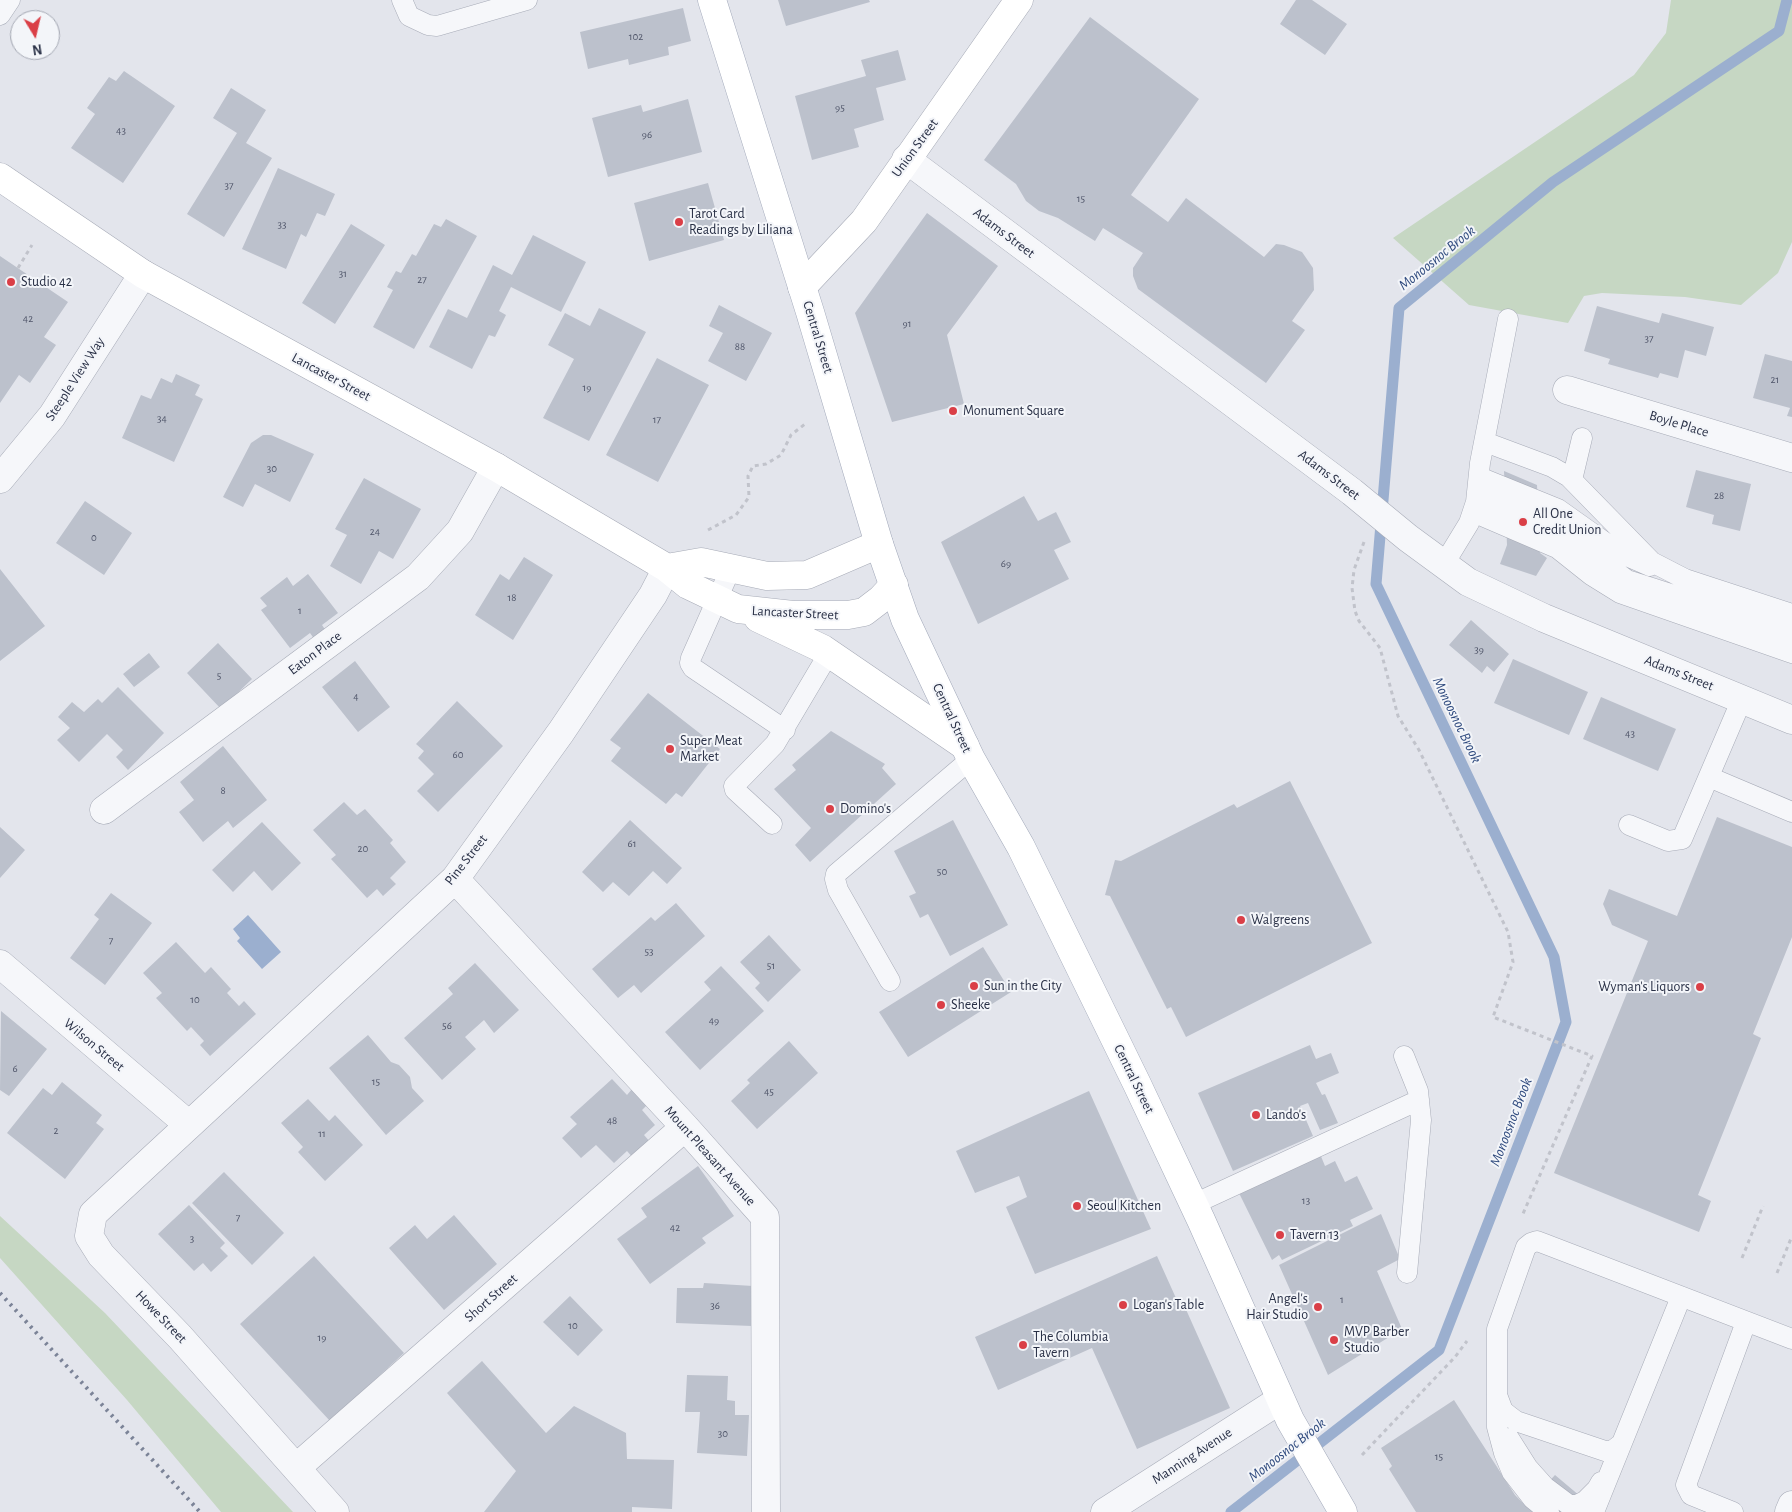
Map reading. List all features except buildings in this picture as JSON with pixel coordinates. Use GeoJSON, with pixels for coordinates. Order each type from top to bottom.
{"type":"FeatureCollection","features":[{"type":"Feature","properties":{"kind":"main road","name":"Central Street"},"geometry":{"type":"LineString","coordinates":[[712,0],[802,288],[879,544],[905,619],[968,753],[1021,847],[1194,1204],[1285,1410]]}},
{"type":"Feature","properties":{"kind":"main road","name":"Union Street"},"geometry":{"type":"LineString","coordinates":[[802,288],[864,221],[1018,0]]}},
{"type":"Feature","properties":{"kind":"main road","name":"Lancaster Street"},"geometry":{"type":"LineString","coordinates":[[0,177],[143,274],[496,467],[667,568],[688,585],[728,604],[793,615],[848,615],[864,612],[881,599],[894,585]]}},
{"type":"Feature","properties":{"kind":"main road"},"geometry":{"type":"LineString","coordinates":[[667,568],[701,562],[767,576],[807,575],[879,544]]}},
{"type":"Feature","properties":{"kind":"main road"},"geometry":{"type":"LineString","coordinates":[[728,604],[829,653],[968,753]]}},
{"type":"Feature","properties":{"kind":"main road"},"geometry":{"type":"LineString","coordinates":[[1285,1410],[1343,1512]]}},
{"type":"Feature","properties":{"kind":"street","name":"Adams Street"},"geometry":{"type":"LineString","coordinates":[[906,159],[1352,492],[1408,538],[1468,582],[1503,600],[1792,720]]}},
{"type":"Feature","properties":{"kind":"street","name":"Steeple View Way"},"geometry":{"type":"LineString","coordinates":[[0,479],[52,416],[143,274]]}},
{"type":"Feature","properties":{"kind":"street","name":"Boyle Place"},"geometry":{"type":"LineString","coordinates":[[1567,390],[1792,458]]}},
{"type":"Feature","properties":{"kind":"street","name":"Eaton Place"},"geometry":{"type":"LineString","coordinates":[[104,810],[418,577],[460,531],[496,467]]}},
{"type":"Feature","properties":{"kind":"street","name":"Pine Street"},"geometry":{"type":"LineString","coordinates":[[189,1126],[455,879],[561,732],[653,594],[667,568]]}},
{"type":"Feature","properties":{"kind":"street","name":"Mount Pleasant Avenue"},"geometry":{"type":"LineString","coordinates":[[455,879],[765,1217],[766,1512]]}},
{"type":"Feature","properties":{"kind":"street","name":"Wilson Street"},"geometry":{"type":"LineString","coordinates":[[0,964],[189,1126]]}},
{"type":"Feature","properties":{"kind":"street","name":"Howe Street"},"geometry":{"type":"LineString","coordinates":[[189,1126],[93,1214],[90,1236],[101,1255],[180,1337],[335,1512]]}},
{"type":"Feature","properties":{"kind":"street","name":"Short Street"},"geometry":{"type":"LineString","coordinates":[[296,1468],[685,1128]]}},
{"type":"Feature","properties":{"kind":"street","name":"Manning Avenue"},"geometry":{"type":"LineString","coordinates":[[1105,1512],[1285,1410]]}},
{"type":"Feature","properties":{"kind":"street"},"geometry":{"type":"LineString","coordinates":[[1790,1512],[1792,1505]]}},
{"type":"Feature","properties":{"kind":"lane"},"geometry":{"type":"LineString","coordinates":[[0,15],[10,0]]}},
{"type":"Feature","properties":{"kind":"lane"},"geometry":{"type":"LineString","coordinates":[[402,0],[409,16],[428,26],[437,26],[527,0]]}},
{"type":"Feature","properties":{"kind":"lane"},"geometry":{"type":"LineString","coordinates":[[1444,564],[1469,523],[1476,495],[1508,319]]}},
{"type":"Feature","properties":{"kind":"lane"},"geometry":{"type":"LineString","coordinates":[[1572,480],[1582,438]]}},
{"type":"Feature","properties":{"kind":"lane"},"geometry":{"type":"LineString","coordinates":[[1485,442],[1552,467],[1572,480],[1583,489],[1652,562],[1685,579],[1792,614]]}},
{"type":"Feature","properties":{"kind":"lane"},"geometry":{"type":"LineString","coordinates":[[1476,495],[1558,509],[1620,553],[1635,561],[1671,572]]}},
{"type":"Feature","properties":{"kind":"lane"},"geometry":{"type":"LineString","coordinates":[[1476,495],[1539,520],[1568,536],[1627,580],[1792,633]]}},
{"type":"Feature","properties":{"kind":"lane"},"geometry":{"type":"LineString","coordinates":[[1476,495],[1557,548],[1591,575],[1620,593],[1792,653]]}},
{"type":"Feature","properties":{"kind":"lane"},"geometry":{"type":"LineString","coordinates":[[731,568],[728,604],[690,658],[692,668],[785,730]]}},
{"type":"Feature","properties":{"kind":"lane"},"geometry":{"type":"LineString","coordinates":[[772,824],[735,790],[734,786],[775,744],[785,730],[829,653]]}},
{"type":"Feature","properties":{"kind":"lane"},"geometry":{"type":"LineString","coordinates":[[1629,825],[1668,841],[1682,839],[1742,700]]}},
{"type":"Feature","properties":{"kind":"lane"},"geometry":{"type":"LineString","coordinates":[[890,981],[838,890],[835,879],[836,874],[968,753]]}},
{"type":"Feature","properties":{"kind":"lane"},"geometry":{"type":"LineString","coordinates":[[1709,777],[1792,812]]}},
{"type":"Feature","properties":{"kind":"lane"},"geometry":{"type":"LineString","coordinates":[[1404,1056],[1414,1078],[1421,1120],[1407,1272]]}},
{"type":"Feature","properties":{"kind":"lane"},"geometry":{"type":"LineString","coordinates":[[1194,1204],[1419,1100]]}},
{"type":"Feature","properties":{"kind":"lane"},"geometry":{"type":"LineString","coordinates":[[1549,1512],[1522,1487],[1504,1453],[1498,1427],[1497,1329],[1526,1247],[1537,1241],[1792,1339]]}},
{"type":"Feature","properties":{"kind":"lane"},"geometry":{"type":"LineString","coordinates":[[1594,1512],[1681,1297]]}},
{"type":"Feature","properties":{"kind":"lane"},"geometry":{"type":"LineString","coordinates":[[1733,1512],[1691,1495],[1686,1485],[1746,1322]]}},
{"type":"Feature","properties":{"kind":"lane"},"geometry":{"type":"LineString","coordinates":[[1497,1396],[1503,1425],[1512,1444],[1528,1468],[1545,1487],[1568,1505],[1576,1505],[1585,1501],[1597,1489],[1621,1444]]}},
{"type":"Feature","properties":{"kind":"lane"},"geometry":{"type":"LineString","coordinates":[[1497,1396],[1503,1411],[1516,1421],[1605,1450],[1612,1451],[1621,1444]]}},
{"type":"Feature","properties":{"kind":"path"},"geometry":{"type":"LineString","coordinates":[[18,268],[32,245]]}},
{"type":"Feature","properties":{"kind":"path"},"geometry":{"type":"LineString","coordinates":[[706,531],[736,515],[749,497],[748,476],[753,466],[766,464],[781,454],[791,435],[805,424]]}},
{"type":"Feature","properties":{"kind":"path"},"geometry":{"type":"LineString","coordinates":[[1366,538],[1354,570],[1352,588],[1355,611],[1359,620],[1380,648],[1398,716],[1419,750],[1508,932],[1513,962],[1493,1017],[1592,1056]]}},
{"type":"Feature","properties":{"kind":"path"},"geometry":{"type":"LineString","coordinates":[[1742,1258],[1763,1206]]}},
{"type":"Feature","properties":{"kind":"path"},"geometry":{"type":"LineString","coordinates":[[1777,1273],[1792,1236]]}},
{"type":"Feature","properties":{"kind":"green space"},"geometry":{"type":"Polygon","coordinates":[[[1671,0],[1792,0],[1792,242],[1778,273],[1741,305],[1685,297],[1602,293],[1584,296],[1568,323],[1469,305],[1393,238],[1634,75],[1666,33],[1671,0]]]}},
{"type":"Feature","properties":{"kind":"green space"},"geometry":{"type":"Polygon","coordinates":[[[0,1216],[105,1313],[293,1512],[221,1512],[127,1400],[0,1258],[0,1216]]]}},
{"type":"Feature","properties":{"kind":"water"},"geometry":{"type":"Polygon","coordinates":[[[248,915],[281,952],[262,969],[237,941],[240,938],[233,929],[248,915]]]}},
{"type":"Feature","properties":{"kind":"waterway","name":"Monoosnoc Brook"},"geometry":{"type":"LineString","coordinates":[[1231,1512],[1439,1350],[1566,1022],[1554,957],[1376,584],[1399,308],[1553,182],[1779,31],[1787,0]]}},
{"type":"Feature","properties":{"kind":"railway"},"geometry":{"type":"LineString","coordinates":[[0,1293],[200,1512]]}},
{"type":"Feature","properties":{"kind":"place","name":"Tarot Card Readings by Liliana"},"geometry":{"type":"Point","coordinates":[679,222]}},
{"type":"Feature","properties":{"kind":"place","name":"Studio 42"},"geometry":{"type":"Point","coordinates":[11,282]}},
{"type":"Feature","properties":{"kind":"place","name":"Monument Square"},"geometry":{"type":"Point","coordinates":[953,411]}},
{"type":"Feature","properties":{"kind":"place","name":"All One Credit Union"},"geometry":{"type":"Point","coordinates":[1523,522]}},
{"type":"Feature","properties":{"kind":"place","name":"Super Meat Market"},"geometry":{"type":"Point","coordinates":[670,749]}},
{"type":"Feature","properties":{"kind":"place","name":"Domino's"},"geometry":{"type":"Point","coordinates":[830,809]}},
{"type":"Feature","properties":{"kind":"place","name":"Walgreens"},"geometry":{"type":"Point","coordinates":[1241,920]}},
{"type":"Feature","properties":{"kind":"place","name":"Sun in the City"},"geometry":{"type":"Point","coordinates":[974,986]}},
{"type":"Feature","properties":{"kind":"place","name":"Wyman's Liquors"},"geometry":{"type":"Point","coordinates":[1700,987]}},
{"type":"Feature","properties":{"kind":"place","name":"Sheeke"},"geometry":{"type":"Point","coordinates":[941,1005]}},
{"type":"Feature","properties":{"kind":"place","name":"Lando's"},"geometry":{"type":"Point","coordinates":[1256,1115]}},
{"type":"Feature","properties":{"kind":"place","name":"Seoul Kitchen"},"geometry":{"type":"Point","coordinates":[1077,1206]}},
{"type":"Feature","properties":{"kind":"place","name":"Tavern 13"},"geometry":{"type":"Point","coordinates":[1280,1235]}},
{"type":"Feature","properties":{"kind":"place","name":"Logan's Table"},"geometry":{"type":"Point","coordinates":[1123,1305]}},
{"type":"Feature","properties":{"kind":"place","name":"Angel's Hair Studio"},"geometry":{"type":"Point","coordinates":[1318,1307]}},
{"type":"Feature","properties":{"kind":"place","name":"MVP Barber Studio"},"geometry":{"type":"Point","coordinates":[1334,1340]}},
{"type":"Feature","properties":{"kind":"place","name":"The Columbia Tavern"},"geometry":{"type":"Point","coordinates":[1023,1345]}}]}
